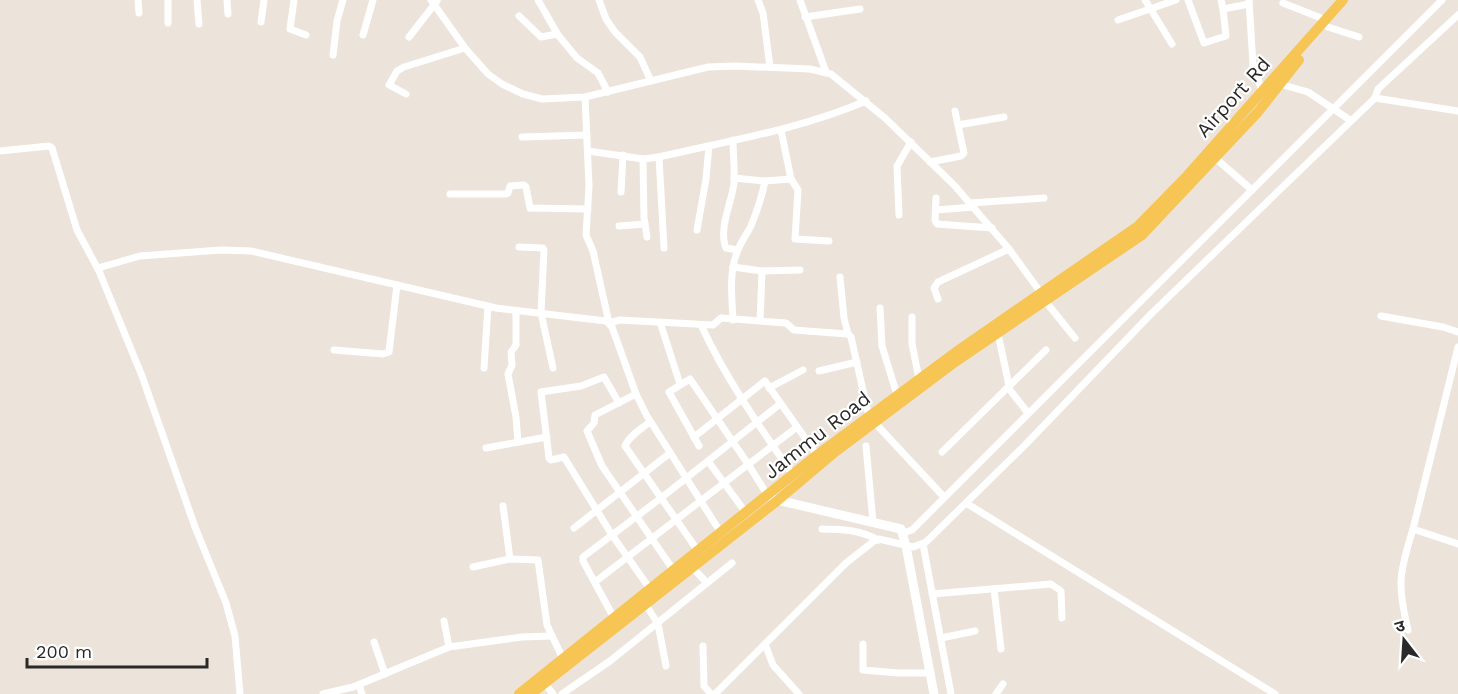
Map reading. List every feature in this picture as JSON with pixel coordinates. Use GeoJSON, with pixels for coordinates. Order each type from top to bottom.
{"type":"FeatureCollection","features":[{"type":"Feature","properties":{"kind":"main road","name":"Airport Rd"},"geometry":{"type":"LineString","coordinates":[[1148,217],[1327,23],[1343,0]]}},
{"type":"Feature","properties":{"kind":"main road"},"geometry":{"type":"LineString","coordinates":[[531,694],[652,616],[695,571],[772,499],[835,452],[872,420],[998,334],[1044,297],[1142,236],[1258,111],[1327,23],[1353,0]]}},
{"type":"Feature","properties":{"kind":"main road","name":"Jammu Road"},"geometry":{"type":"LineString","coordinates":[[519,694],[746,513],[772,499],[793,475],[818,455],[872,420],[897,395],[1044,297],[1148,217]]}},
{"type":"Feature","properties":{"kind":"street"},"geometry":{"type":"LineString","coordinates":[[138,0],[139,13]]}},
{"type":"Feature","properties":{"kind":"street"},"geometry":{"type":"LineString","coordinates":[[168,0],[168,23]]}},
{"type":"Feature","properties":{"kind":"street"},"geometry":{"type":"LineString","coordinates":[[197,0],[199,24]]}},
{"type":"Feature","properties":{"kind":"street"},"geometry":{"type":"LineString","coordinates":[[226,0],[228,14]]}},
{"type":"Feature","properties":{"kind":"street"},"geometry":{"type":"LineString","coordinates":[[261,22],[264,0]]}},
{"type":"Feature","properties":{"kind":"street"},"geometry":{"type":"LineString","coordinates":[[294,0],[290,28],[292,31],[306,35]]}},
{"type":"Feature","properties":{"kind":"street"},"geometry":{"type":"LineString","coordinates":[[333,55],[337,21],[343,0]]}},
{"type":"Feature","properties":{"kind":"street"},"geometry":{"type":"LineString","coordinates":[[363,35],[373,0]]}},
{"type":"Feature","properties":{"kind":"street"},"geometry":{"type":"LineString","coordinates":[[538,0],[557,34],[577,58],[598,73],[608,92]]}},
{"type":"Feature","properties":{"kind":"street"},"geometry":{"type":"LineString","coordinates":[[599,0],[606,19],[615,32],[640,57],[651,81]]}},
{"type":"Feature","properties":{"kind":"street"},"geometry":{"type":"LineString","coordinates":[[758,0],[763,13],[770,67]]}},
{"type":"Feature","properties":{"kind":"street"},"geometry":{"type":"LineString","coordinates":[[800,0],[826,72]]}},
{"type":"Feature","properties":{"kind":"street"},"geometry":{"type":"LineString","coordinates":[[1146,0],[1172,44]]}},
{"type":"Feature","properties":{"kind":"street"},"geometry":{"type":"LineString","coordinates":[[1118,20],[1176,0]]}},
{"type":"Feature","properties":{"kind":"street"},"geometry":{"type":"LineString","coordinates":[[1188,0],[1204,42],[1226,36],[1221,0]]}},
{"type":"Feature","properties":{"kind":"street"},"geometry":{"type":"LineString","coordinates":[[934,694],[910,542],[912,530],[1142,303],[1252,190],[1337,110],[1442,0]]}},
{"type":"Feature","properties":{"kind":"street"},"geometry":{"type":"LineString","coordinates":[[409,37],[435,1],[465,48],[488,74],[523,94],[542,99],[585,97],[708,67],[810,69],[831,74],[866,101],[911,142],[972,205],[1009,249],[1075,338]]}},
{"type":"Feature","properties":{"kind":"street"},"geometry":{"type":"LineString","coordinates":[[1223,9],[1249,2],[1253,65],[1262,91]]}},
{"type":"Feature","properties":{"kind":"street"},"geometry":{"type":"LineString","coordinates":[[1283,3],[1359,37]]}},
{"type":"Feature","properties":{"kind":"street"},"geometry":{"type":"LineString","coordinates":[[805,17],[860,9]]}},
{"type":"Feature","properties":{"kind":"street"},"geometry":{"type":"LineString","coordinates":[[822,529],[851,531],[869,535],[878,540],[910,542],[966,503],[1026,445],[1151,311],[1348,118],[1375,98],[1378,89],[1458,15]]}},
{"type":"Feature","properties":{"kind":"street"},"geometry":{"type":"LineString","coordinates":[[519,16],[541,37],[557,34]]}},
{"type":"Feature","properties":{"kind":"street"},"geometry":{"type":"LineString","coordinates":[[406,94],[389,85],[397,71],[416,62],[465,48]]}},
{"type":"Feature","properties":{"kind":"street"},"geometry":{"type":"LineString","coordinates":[[1280,84],[1308,92],[1348,118]]}},
{"type":"Feature","properties":{"kind":"street"},"geometry":{"type":"LineString","coordinates":[[585,97],[588,151],[586,235],[594,251],[609,323],[636,394],[650,422],[721,533]]}},
{"type":"Feature","properties":{"kind":"street"},"geometry":{"type":"LineString","coordinates":[[1375,98],[1458,111]]}},
{"type":"Feature","properties":{"kind":"street"},"geometry":{"type":"LineString","coordinates":[[588,151],[643,159],[659,158],[781,130],[840,112],[866,101]]}},
{"type":"Feature","properties":{"kind":"street"},"geometry":{"type":"LineString","coordinates":[[930,162],[963,154],[955,111]]}},
{"type":"Feature","properties":{"kind":"street"},"geometry":{"type":"LineString","coordinates":[[958,125],[1004,117]]}},
{"type":"Feature","properties":{"kind":"street"},"geometry":{"type":"LineString","coordinates":[[781,130],[791,179],[798,190],[795,239],[829,241]]}},
{"type":"Feature","properties":{"kind":"street"},"geometry":{"type":"LineString","coordinates":[[522,137],[587,135]]}},
{"type":"Feature","properties":{"kind":"street"},"geometry":{"type":"LineString","coordinates":[[733,140],[734,178],[725,225],[724,244],[726,248],[738,249]]}},
{"type":"Feature","properties":{"kind":"street"},"geometry":{"type":"LineString","coordinates":[[899,214],[897,166],[911,142]]}},
{"type":"Feature","properties":{"kind":"street"},"geometry":{"type":"LineString","coordinates":[[0,152],[51,146],[76,230],[98,268],[142,375],[195,527],[226,603],[235,636],[240,694]]}},
{"type":"Feature","properties":{"kind":"street"},"geometry":{"type":"LineString","coordinates":[[697,230],[709,146]]}},
{"type":"Feature","properties":{"kind":"street"},"geometry":{"type":"LineString","coordinates":[[621,192],[623,155]]}},
{"type":"Feature","properties":{"kind":"street"},"geometry":{"type":"LineString","coordinates":[[1214,157],[1252,190]]}},
{"type":"Feature","properties":{"kind":"street"},"geometry":{"type":"LineString","coordinates":[[659,158],[664,248]]}},
{"type":"Feature","properties":{"kind":"street"},"geometry":{"type":"LineString","coordinates":[[643,159],[647,237]]}},
{"type":"Feature","properties":{"kind":"street"},"geometry":{"type":"LineString","coordinates":[[734,178],[765,181],[791,179]]}},
{"type":"Feature","properties":{"kind":"street"},"geometry":{"type":"LineString","coordinates":[[733,320],[733,267],[738,249],[761,202],[765,181]]}},
{"type":"Feature","properties":{"kind":"street"},"geometry":{"type":"LineString","coordinates":[[450,194],[506,194],[510,186],[524,185],[528,192],[530,208],[588,209]]}},
{"type":"Feature","properties":{"kind":"street"},"geometry":{"type":"LineString","coordinates":[[936,198],[935,222],[938,224],[992,228]]}},
{"type":"Feature","properties":{"kind":"street"},"geometry":{"type":"LineString","coordinates":[[936,210],[1044,198]]}},
{"type":"Feature","properties":{"kind":"street"},"geometry":{"type":"LineString","coordinates":[[619,226],[645,224]]}},
{"type":"Feature","properties":{"kind":"street"},"geometry":{"type":"LineString","coordinates":[[519,247],[543,248],[544,250],[541,314],[553,368]]}},
{"type":"Feature","properties":{"kind":"street"},"geometry":{"type":"LineString","coordinates":[[938,299],[934,288],[938,282],[1009,249]]}},
{"type":"Feature","properties":{"kind":"street"},"geometry":{"type":"LineString","coordinates":[[98,268],[140,256],[238,250],[488,306],[541,314],[609,323],[620,320],[714,325],[721,318],[786,323],[794,330],[848,334]]}},
{"type":"Feature","properties":{"kind":"street"},"geometry":{"type":"LineString","coordinates":[[733,267],[762,271],[800,270]]}},
{"type":"Feature","properties":{"kind":"street"},"geometry":{"type":"LineString","coordinates":[[760,321],[762,271]]}},
{"type":"Feature","properties":{"kind":"street"},"geometry":{"type":"LineString","coordinates":[[840,277],[844,318],[872,420],[944,497]]}},
{"type":"Feature","properties":{"kind":"street"},"geometry":{"type":"LineString","coordinates":[[334,350],[383,354],[389,352],[397,285]]}},
{"type":"Feature","properties":{"kind":"street"},"geometry":{"type":"LineString","coordinates":[[1142,303],[1151,311]]}},
{"type":"Feature","properties":{"kind":"street"},"geometry":{"type":"LineString","coordinates":[[484,368],[488,306]]}},
{"type":"Feature","properties":{"kind":"street"},"geometry":{"type":"LineString","coordinates":[[880,308],[882,346],[897,395]]}},
{"type":"Feature","properties":{"kind":"street"},"geometry":{"type":"LineString","coordinates":[[516,310],[516,345],[511,352],[512,365],[508,374],[518,442]]}},
{"type":"Feature","properties":{"kind":"street"},"geometry":{"type":"LineString","coordinates":[[1382,316],[1443,327],[1458,332]]}},
{"type":"Feature","properties":{"kind":"street"},"geometry":{"type":"LineString","coordinates":[[912,317],[912,344],[919,379]]}},
{"type":"Feature","properties":{"kind":"street"},"geometry":{"type":"LineString","coordinates":[[660,322],[680,384]]}},
{"type":"Feature","properties":{"kind":"street"},"geometry":{"type":"LineString","coordinates":[[701,325],[721,368],[793,475]]}},
{"type":"Feature","properties":{"kind":"street"},"geometry":{"type":"LineString","coordinates":[[998,334],[1012,394],[1028,413]]}},
{"type":"Feature","properties":{"kind":"street"},"geometry":{"type":"LineString","coordinates":[[1408,630],[1401,602],[1401,567],[1413,529],[1458,347]]}},
{"type":"Feature","properties":{"kind":"street"},"geometry":{"type":"LineString","coordinates":[[942,452],[1046,350]]}},
{"type":"Feature","properties":{"kind":"street"},"geometry":{"type":"LineString","coordinates":[[819,371],[857,362]]}},
{"type":"Feature","properties":{"kind":"street"},"geometry":{"type":"LineString","coordinates":[[770,388],[803,370]]}},
{"type":"Feature","properties":{"kind":"street"},"geometry":{"type":"LineString","coordinates":[[619,403],[604,377],[581,386],[542,392],[549,458],[551,460],[564,458],[612,535],[650,589]]}},
{"type":"Feature","properties":{"kind":"street"},"geometry":{"type":"LineString","coordinates":[[699,446],[669,392],[691,380],[772,499],[899,527],[910,542],[932,594],[951,694]]}},
{"type":"Feature","properties":{"kind":"street"},"geometry":{"type":"LineString","coordinates":[[694,437],[764,381],[818,455]]}},
{"type":"Feature","properties":{"kind":"street"},"geometry":{"type":"LineString","coordinates":[[636,394],[595,416],[594,423],[587,431],[602,466],[674,571]]}},
{"type":"Feature","properties":{"kind":"street"},"geometry":{"type":"LineString","coordinates":[[614,618],[583,558],[780,404]]}},
{"type":"Feature","properties":{"kind":"street"},"geometry":{"type":"LineString","coordinates":[[650,422],[625,444],[676,522],[698,551]]}},
{"type":"Feature","properties":{"kind":"street"},"geometry":{"type":"LineString","coordinates":[[595,582],[797,428]]}},
{"type":"Feature","properties":{"kind":"street"},"geometry":{"type":"LineString","coordinates":[[486,448],[547,437]]}},
{"type":"Feature","properties":{"kind":"street"},"geometry":{"type":"LineString","coordinates":[[866,446],[873,522]]}},
{"type":"Feature","properties":{"kind":"street"},"geometry":{"type":"LineString","coordinates":[[574,528],[669,453]]}},
{"type":"Feature","properties":{"kind":"street"},"geometry":{"type":"LineString","coordinates":[[708,461],[746,513]]}},
{"type":"Feature","properties":{"kind":"street"},"geometry":{"type":"LineString","coordinates":[[966,503],[1275,694]]}},
{"type":"Feature","properties":{"kind":"street"},"geometry":{"type":"LineString","coordinates":[[503,506],[510,559]]}},
{"type":"Feature","properties":{"kind":"street"},"geometry":{"type":"LineString","coordinates":[[1413,529],[1458,544]]}},
{"type":"Feature","properties":{"kind":"street"},"geometry":{"type":"LineString","coordinates":[[703,646],[704,686],[713,694],[846,563],[878,540]]}},
{"type":"Feature","properties":{"kind":"street"},"geometry":{"type":"LineString","coordinates":[[473,567],[510,559],[538,560],[547,625],[563,659]]}},
{"type":"Feature","properties":{"kind":"street"},"geometry":{"type":"LineString","coordinates":[[562,694],[610,661],[652,616],[732,563]]}},
{"type":"Feature","properties":{"kind":"street"},"geometry":{"type":"LineString","coordinates":[[695,571],[706,582]]}},
{"type":"Feature","properties":{"kind":"street"},"geometry":{"type":"LineString","coordinates":[[932,594],[1053,585],[1060,591],[1062,618]]}},
{"type":"Feature","properties":{"kind":"street"},"geometry":{"type":"LineString","coordinates":[[994,589],[1001,649]]}},
{"type":"Feature","properties":{"kind":"street"},"geometry":{"type":"LineString","coordinates":[[652,616],[666,666]]}},
{"type":"Feature","properties":{"kind":"street"},"geometry":{"type":"LineString","coordinates":[[444,621],[449,647]]}},
{"type":"Feature","properties":{"kind":"street"},"geometry":{"type":"LineString","coordinates":[[940,638],[975,631]]}},
{"type":"Feature","properties":{"kind":"street"},"geometry":{"type":"LineString","coordinates":[[323,694],[359,685],[449,647],[522,637],[551,636]]}},
{"type":"Feature","properties":{"kind":"street"},"geometry":{"type":"LineString","coordinates":[[374,642],[385,674]]}},
{"type":"Feature","properties":{"kind":"street"},"geometry":{"type":"LineString","coordinates":[[765,644],[773,665],[799,694]]}},
{"type":"Feature","properties":{"kind":"street"},"geometry":{"type":"LineString","coordinates":[[863,644],[863,670],[898,674],[931,673]]}},
{"type":"Feature","properties":{"kind":"street"},"geometry":{"type":"LineString","coordinates":[[544,684],[553,694]]}},
{"type":"Feature","properties":{"kind":"street"},"geometry":{"type":"LineString","coordinates":[[996,694],[1003,684]]}},
{"type":"Feature","properties":{"kind":"street"},"geometry":{"type":"LineString","coordinates":[[359,685],[362,694]]}}]}
